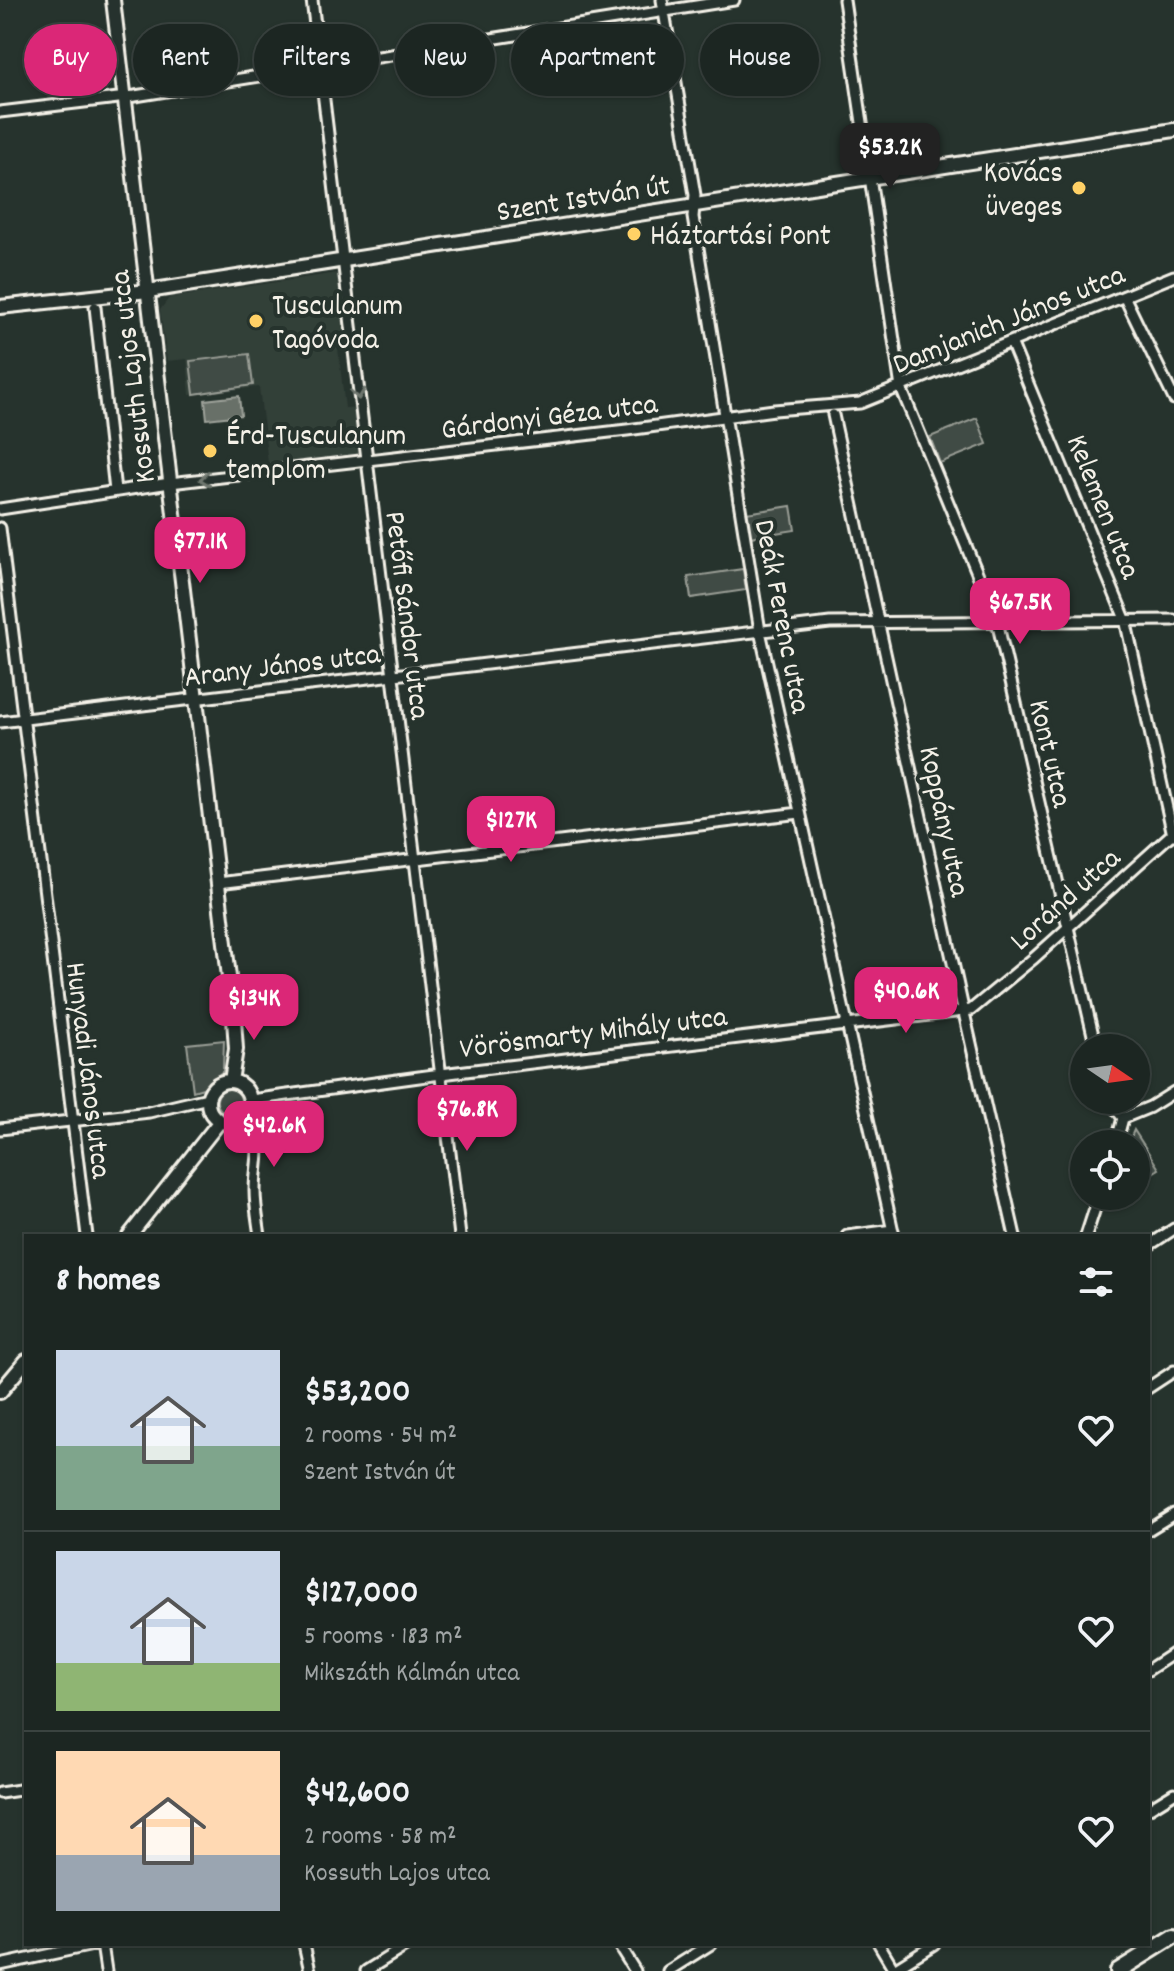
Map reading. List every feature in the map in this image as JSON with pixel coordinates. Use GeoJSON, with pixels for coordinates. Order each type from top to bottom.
{"type":"FeatureCollection","features":[{"type":"Feature","properties":{"kind":"main road"},"geometry":{"type":"LineString","coordinates":[[1118,1971],[1147,1948],[1174,1936]]}},
{"type":"Feature","properties":{"kind":"street","name":"Kossuth Lajos utca"},"geometry":{"type":"LineString","coordinates":[[113,0],[235,1027],[235,1068],[231,1081]]}},
{"type":"Feature","properties":{"kind":"street","name":"Petőfi Sándor utca"},"geometry":{"type":"LineString","coordinates":[[312,0],[315,24]]}},
{"type":"Feature","properties":{"kind":"street","name":"Deák Ferenc utca"},"geometry":{"type":"LineString","coordinates":[[662,0],[695,195],[693,206],[724,417],[760,631],[893,1233]]}},
{"type":"Feature","properties":{"kind":"street"},"geometry":{"type":"LineString","coordinates":[[379,57],[734,0]]}},
{"type":"Feature","properties":{"kind":"street","name":"Kont utca"},"geometry":{"type":"LineString","coordinates":[[844,0],[901,388],[997,621],[1093,1034]]}},
{"type":"Feature","properties":{"kind":"street"},"geometry":{"type":"LineString","coordinates":[[0,112],[254,77]]}},
{"type":"Feature","properties":{"kind":"street","name":"Petőfi Sándor utca"},"geometry":{"type":"LineString","coordinates":[[323,96],[460,1234]]}},
{"type":"Feature","properties":{"kind":"street","name":"Szent István út"},"geometry":{"type":"LineString","coordinates":[[0,307],[148,291],[1174,130]]}},
{"type":"Feature","properties":{"kind":"street","name":"Damjanich János utca"},"geometry":{"type":"LineString","coordinates":[[833,415],[1174,276]]}},
{"type":"Feature","properties":{"kind":"street"},"geometry":{"type":"LineString","coordinates":[[1124,296],[1174,399]]}},
{"type":"Feature","properties":{"kind":"street"},"geometry":{"type":"LineString","coordinates":[[95,307],[115,491]]}},
{"type":"Feature","properties":{"kind":"street","name":"Kelemen utca"},"geometry":{"type":"LineString","coordinates":[[1011,342],[1125,619],[1174,835]]}},
{"type":"Feature","properties":{"kind":"street","name":"Damjanich János utca"},"geometry":{"type":"LineString","coordinates":[[724,417],[860,403]]}},
{"type":"Feature","properties":{"kind":"street"},"geometry":{"type":"LineString","coordinates":[[818,407],[833,415]]}},
{"type":"Feature","properties":{"kind":"street","name":"Koppány utca"},"geometry":{"type":"LineString","coordinates":[[833,415],[1015,1234]]}},
{"type":"Feature","properties":{"kind":"street","name":"Gárdonyi Géza utca"},"geometry":{"type":"LineString","coordinates":[[0,509],[170,483],[724,417]]}},
{"type":"Feature","properties":{"kind":"street","name":"Hunyadi János utca"},"geometry":{"type":"LineString","coordinates":[[0,528],[87,1234]]}},
{"type":"Feature","properties":{"kind":"street","name":"Arany János utca"},"geometry":{"type":"LineString","coordinates":[[0,722],[830,623],[1174,620]]}},
{"type":"Feature","properties":{"kind":"street"},"geometry":{"type":"LineString","coordinates":[[218,883],[800,813]]}},
{"type":"Feature","properties":{"kind":"street","name":"Loránd utca"},"geometry":{"type":"LineString","coordinates":[[846,1025],[975,1008],[1174,835]]}},
{"type":"Feature","properties":{"kind":"street","name":"Vörösmarty Mihály utca"},"geometry":{"type":"LineString","coordinates":[[251,1100],[846,1025]]}},
{"type":"Feature","properties":{"kind":"street"},"geometry":{"type":"LineString","coordinates":[[0,1129],[149,1112],[208,1098],[219,1083],[231,1081],[245,1087],[251,1100],[246,1116],[233,1123],[220,1121],[210,1112],[208,1098]]}},
{"type":"Feature","properties":{"kind":"street"},"geometry":{"type":"LineString","coordinates":[[1123,1118],[1150,1107],[1174,1092]]}},
{"type":"Feature","properties":{"kind":"street"},"geometry":{"type":"LineString","coordinates":[[1120,1114],[1123,1118]]}},
{"type":"Feature","properties":{"kind":"street"},"geometry":{"type":"LineString","coordinates":[[246,1116],[256,1135],[260,1152],[255,1189],[260,1234]]}},
{"type":"Feature","properties":{"kind":"street"},"geometry":{"type":"LineString","coordinates":[[1120,1130],[1123,1118]]}},
{"type":"Feature","properties":{"kind":"street"},"geometry":{"type":"LineString","coordinates":[[131,1234],[220,1121]]}},
{"type":"Feature","properties":{"kind":"street"},"geometry":{"type":"LineString","coordinates":[[1087,1234],[1094,1210]]}},
{"type":"Feature","properties":{"kind":"street"},"geometry":{"type":"LineString","coordinates":[[1150,1245],[1174,1229]]}},
{"type":"Feature","properties":{"kind":"street"},"geometry":{"type":"LineString","coordinates":[[0,1392],[24,1363]]}},
{"type":"Feature","properties":{"kind":"street"},"geometry":{"type":"LineString","coordinates":[[1150,1387],[1174,1371]]}},
{"type":"Feature","properties":{"kind":"street"},"geometry":{"type":"LineString","coordinates":[[1150,1529],[1174,1514]]}},
{"type":"Feature","properties":{"kind":"street"},"geometry":{"type":"LineString","coordinates":[[1150,1669],[1174,1653]]}},
{"type":"Feature","properties":{"kind":"street"},"geometry":{"type":"LineString","coordinates":[[0,1793],[24,1789]]}},
{"type":"Feature","properties":{"kind":"street"},"geometry":{"type":"LineString","coordinates":[[1150,1808],[1174,1793]]}},
{"type":"Feature","properties":{"kind":"street"},"geometry":{"type":"LineString","coordinates":[[0,1965],[90,1946]]}},
{"type":"Feature","properties":{"kind":"street"},"geometry":{"type":"LineString","coordinates":[[100,1946],[106,1971]]}},
{"type":"Feature","properties":{"kind":"street"},"geometry":{"type":"LineString","coordinates":[[304,1946],[310,1971]]}},
{"type":"Feature","properties":{"kind":"street"},"geometry":{"type":"LineString","coordinates":[[366,1971],[406,1946]]}},
{"type":"Feature","properties":{"kind":"street"},"geometry":{"type":"LineString","coordinates":[[619,1946],[635,1971]]}},
{"type":"Feature","properties":{"kind":"street"},"geometry":{"type":"LineString","coordinates":[[668,1971],[708,1946]]}},
{"type":"Feature","properties":{"kind":"street"},"geometry":{"type":"LineString","coordinates":[[880,1946],[894,1970],[931,1946]]}},
{"type":"Feature","properties":{"kind":"shaded area"},"geometry":{"type":"Polygon","coordinates":[[[344,272],[353,346],[338,348],[345,408],[360,407],[366,461],[269,471],[259,387],[190,395],[187,359],[167,361],[160,310],[169,298],[344,272]]]}},
{"type":"Feature","properties":{"kind":"shaded area"},"geometry":{"type":"Polygon","coordinates":[[[249,354],[253,385],[194,394],[190,361],[249,354]]]}},
{"type":"Feature","properties":{"kind":"shaded area"},"geometry":{"type":"Polygon","coordinates":[[[239,396],[241,415],[207,419],[205,400],[239,396]]]}},
{"type":"Feature","properties":{"kind":"shaded area"},"geometry":{"type":"Polygon","coordinates":[[[977,418],[987,444],[940,463],[930,437],[977,418]]]}},
{"type":"Feature","properties":{"kind":"shaded area"},"geometry":{"type":"Polygon","coordinates":[[[791,506],[795,530],[750,537],[746,513],[791,506]]]}},
{"type":"Feature","properties":{"kind":"shaded area"},"geometry":{"type":"Polygon","coordinates":[[[743,569],[746,590],[691,598],[688,577],[743,569]]]}},
{"type":"Feature","properties":{"kind":"shaded area"},"geometry":{"type":"Polygon","coordinates":[[[224,1040],[223,1071],[203,1088],[193,1091],[187,1044],[224,1040]]]}},
{"type":"Feature","properties":{"kind":"shaded area"},"geometry":{"type":"Polygon","coordinates":[[[229,1089],[238,1092],[241,1101],[238,1110],[229,1113],[220,1110],[217,1101],[220,1092],[229,1089]]]}},
{"type":"Feature","properties":{"kind":"shaded area"},"geometry":{"type":"Polygon","coordinates":[[[282,1105],[286,1146],[266,1149],[258,1109],[282,1105]]]}},
{"type":"Feature","properties":{"kind":"shaded area"},"geometry":{"type":"Polygon","coordinates":[[[1150,1155],[1159,1169],[1150,1174],[1150,1155]]]}},
{"type":"Feature","properties":{"kind":"place","name":"Kovács üveges"},"geometry":{"type":"Point","coordinates":[1079,188]}},
{"type":"Feature","properties":{"kind":"place","name":"Háztartási Pont"},"geometry":{"type":"Point","coordinates":[634,234]}},
{"type":"Feature","properties":{"kind":"place","name":"Tusculanum Tagóvoda"},"geometry":{"type":"Point","coordinates":[256,321]}},
{"type":"Feature","properties":{"kind":"place","name":"Érd-Tusculanum templom"},"geometry":{"type":"Point","coordinates":[210,451]}}]}
